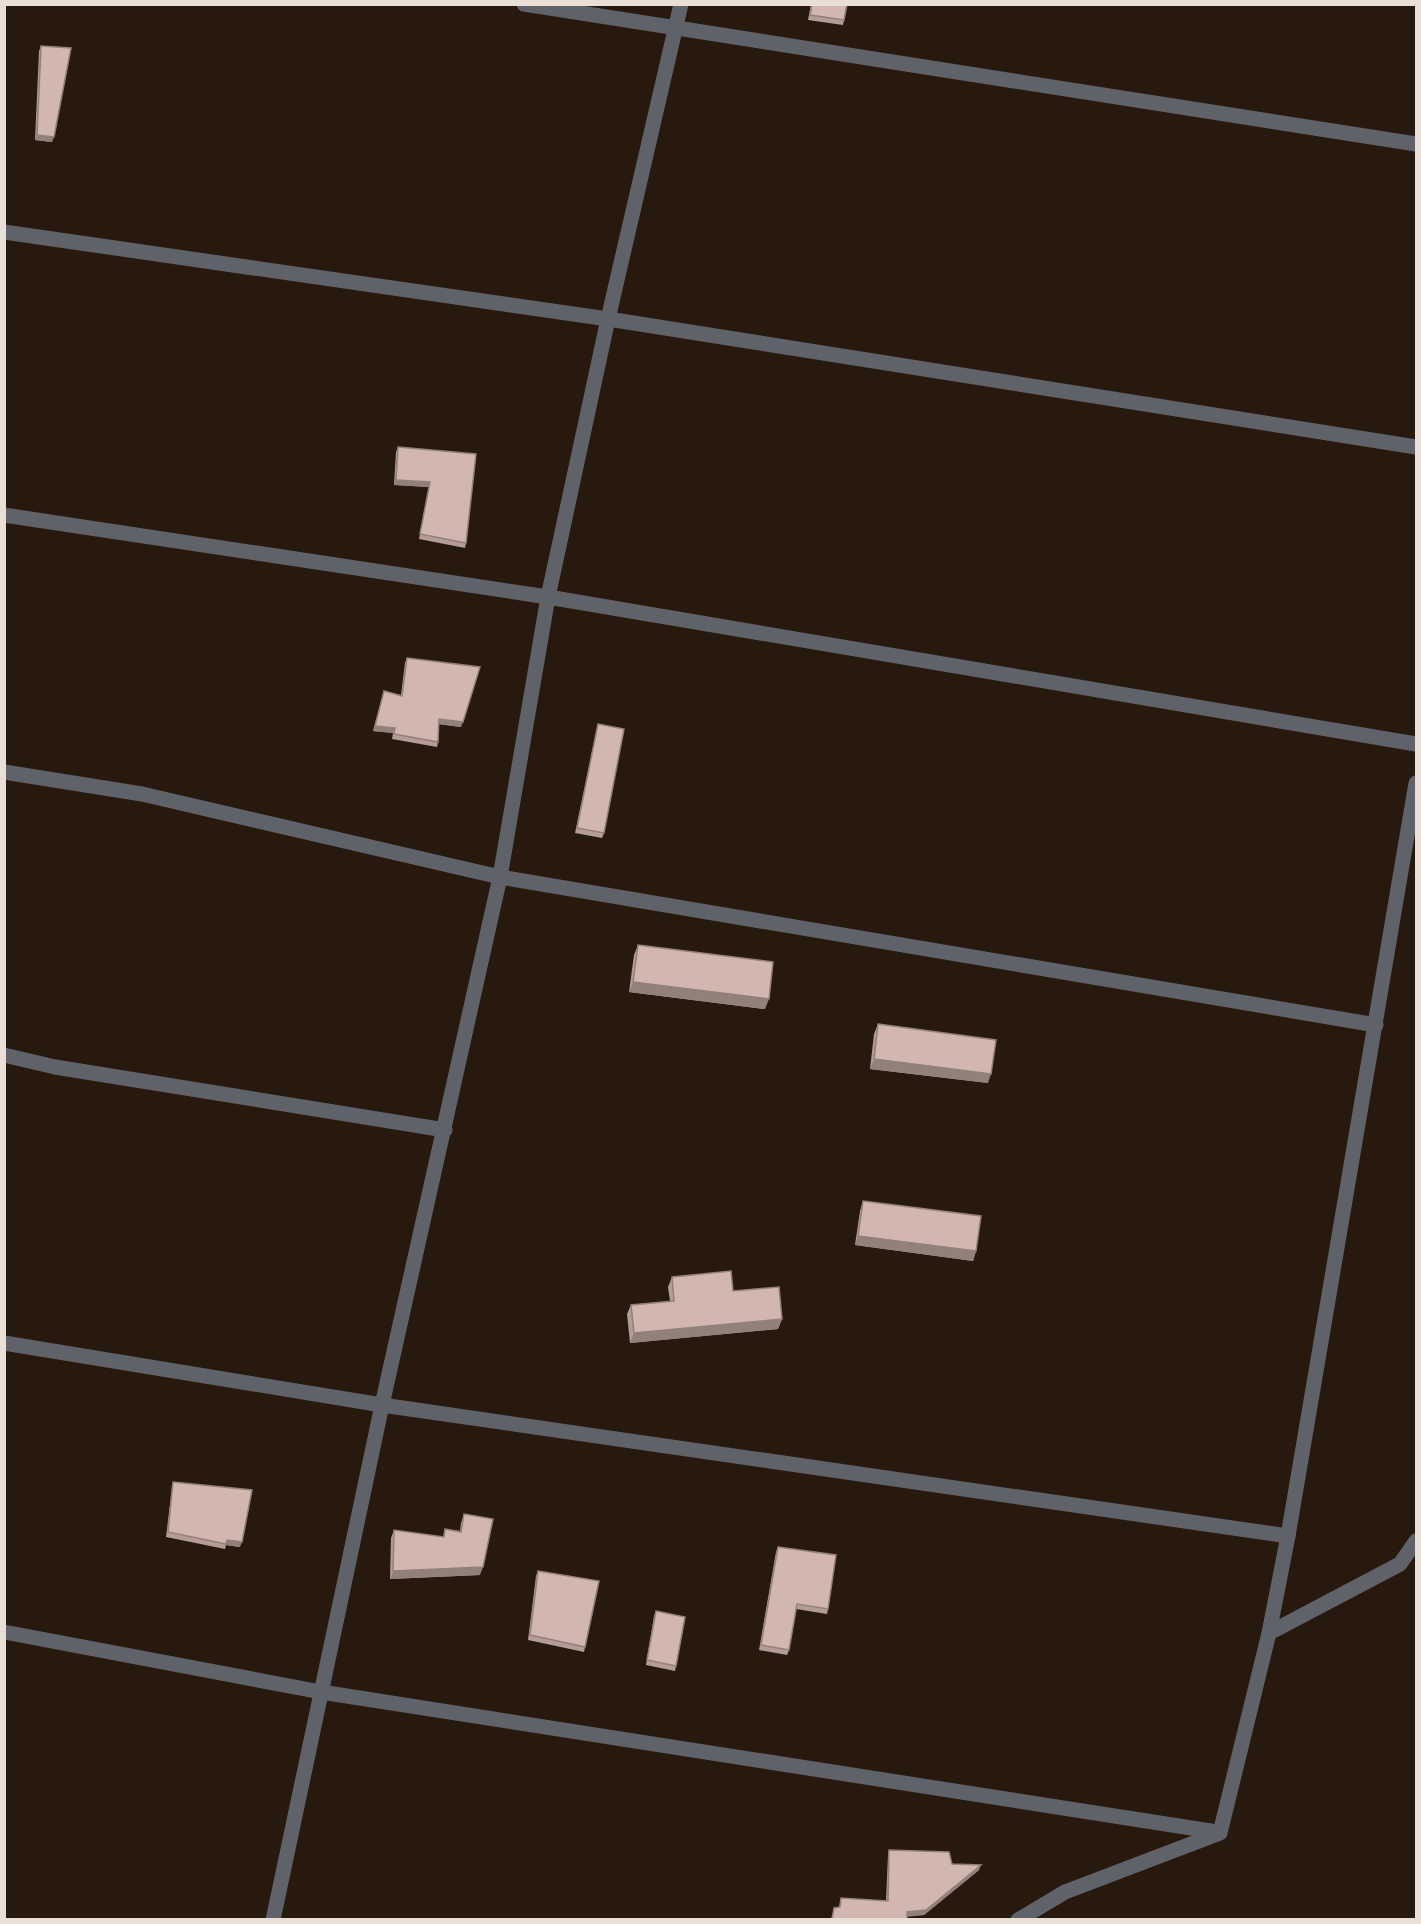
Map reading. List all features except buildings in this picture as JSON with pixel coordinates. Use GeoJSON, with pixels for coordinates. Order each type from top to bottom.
{"type":"FeatureCollection","features":[{"type":"Feature","properties":{"kind":"street"},"geometry":{"type":"LineString","coordinates":[[524,4],[675,30],[1416,144]]}},
{"type":"Feature","properties":{"kind":"street"},"geometry":{"type":"LineString","coordinates":[[273,1920],[382,1405],[500,878],[548,597],[608,319],[681,4]]}},
{"type":"Feature","properties":{"kind":"street"},"geometry":{"type":"LineString","coordinates":[[4,232],[608,319],[1416,447]]}},
{"type":"Feature","properties":{"kind":"street"},"geometry":{"type":"LineString","coordinates":[[4,515],[548,597],[1416,744]]}},
{"type":"Feature","properties":{"kind":"street"},"geometry":{"type":"LineString","coordinates":[[4,772],[142,794],[500,878],[1376,1024]]}},
{"type":"Feature","properties":{"kind":"street"},"geometry":{"type":"LineString","coordinates":[[1220,1833],[1269,1633],[1288,1536],[1416,783]]}},
{"type":"Feature","properties":{"kind":"street"},"geometry":{"type":"LineString","coordinates":[[4,1054],[55,1067],[445,1131]]}},
{"type":"Feature","properties":{"kind":"street"},"geometry":{"type":"LineString","coordinates":[[4,1343],[382,1405],[1288,1536]]}},
{"type":"Feature","properties":{"kind":"street"},"geometry":{"type":"LineString","coordinates":[[1269,1633],[1400,1564],[1416,1541]]}},
{"type":"Feature","properties":{"kind":"street"},"geometry":{"type":"LineString","coordinates":[[4,1632],[321,1692],[1220,1833]]}},
{"type":"Feature","properties":{"kind":"street"},"geometry":{"type":"LineString","coordinates":[[1018,1920],[1065,1892],[1220,1833]]}}]}
